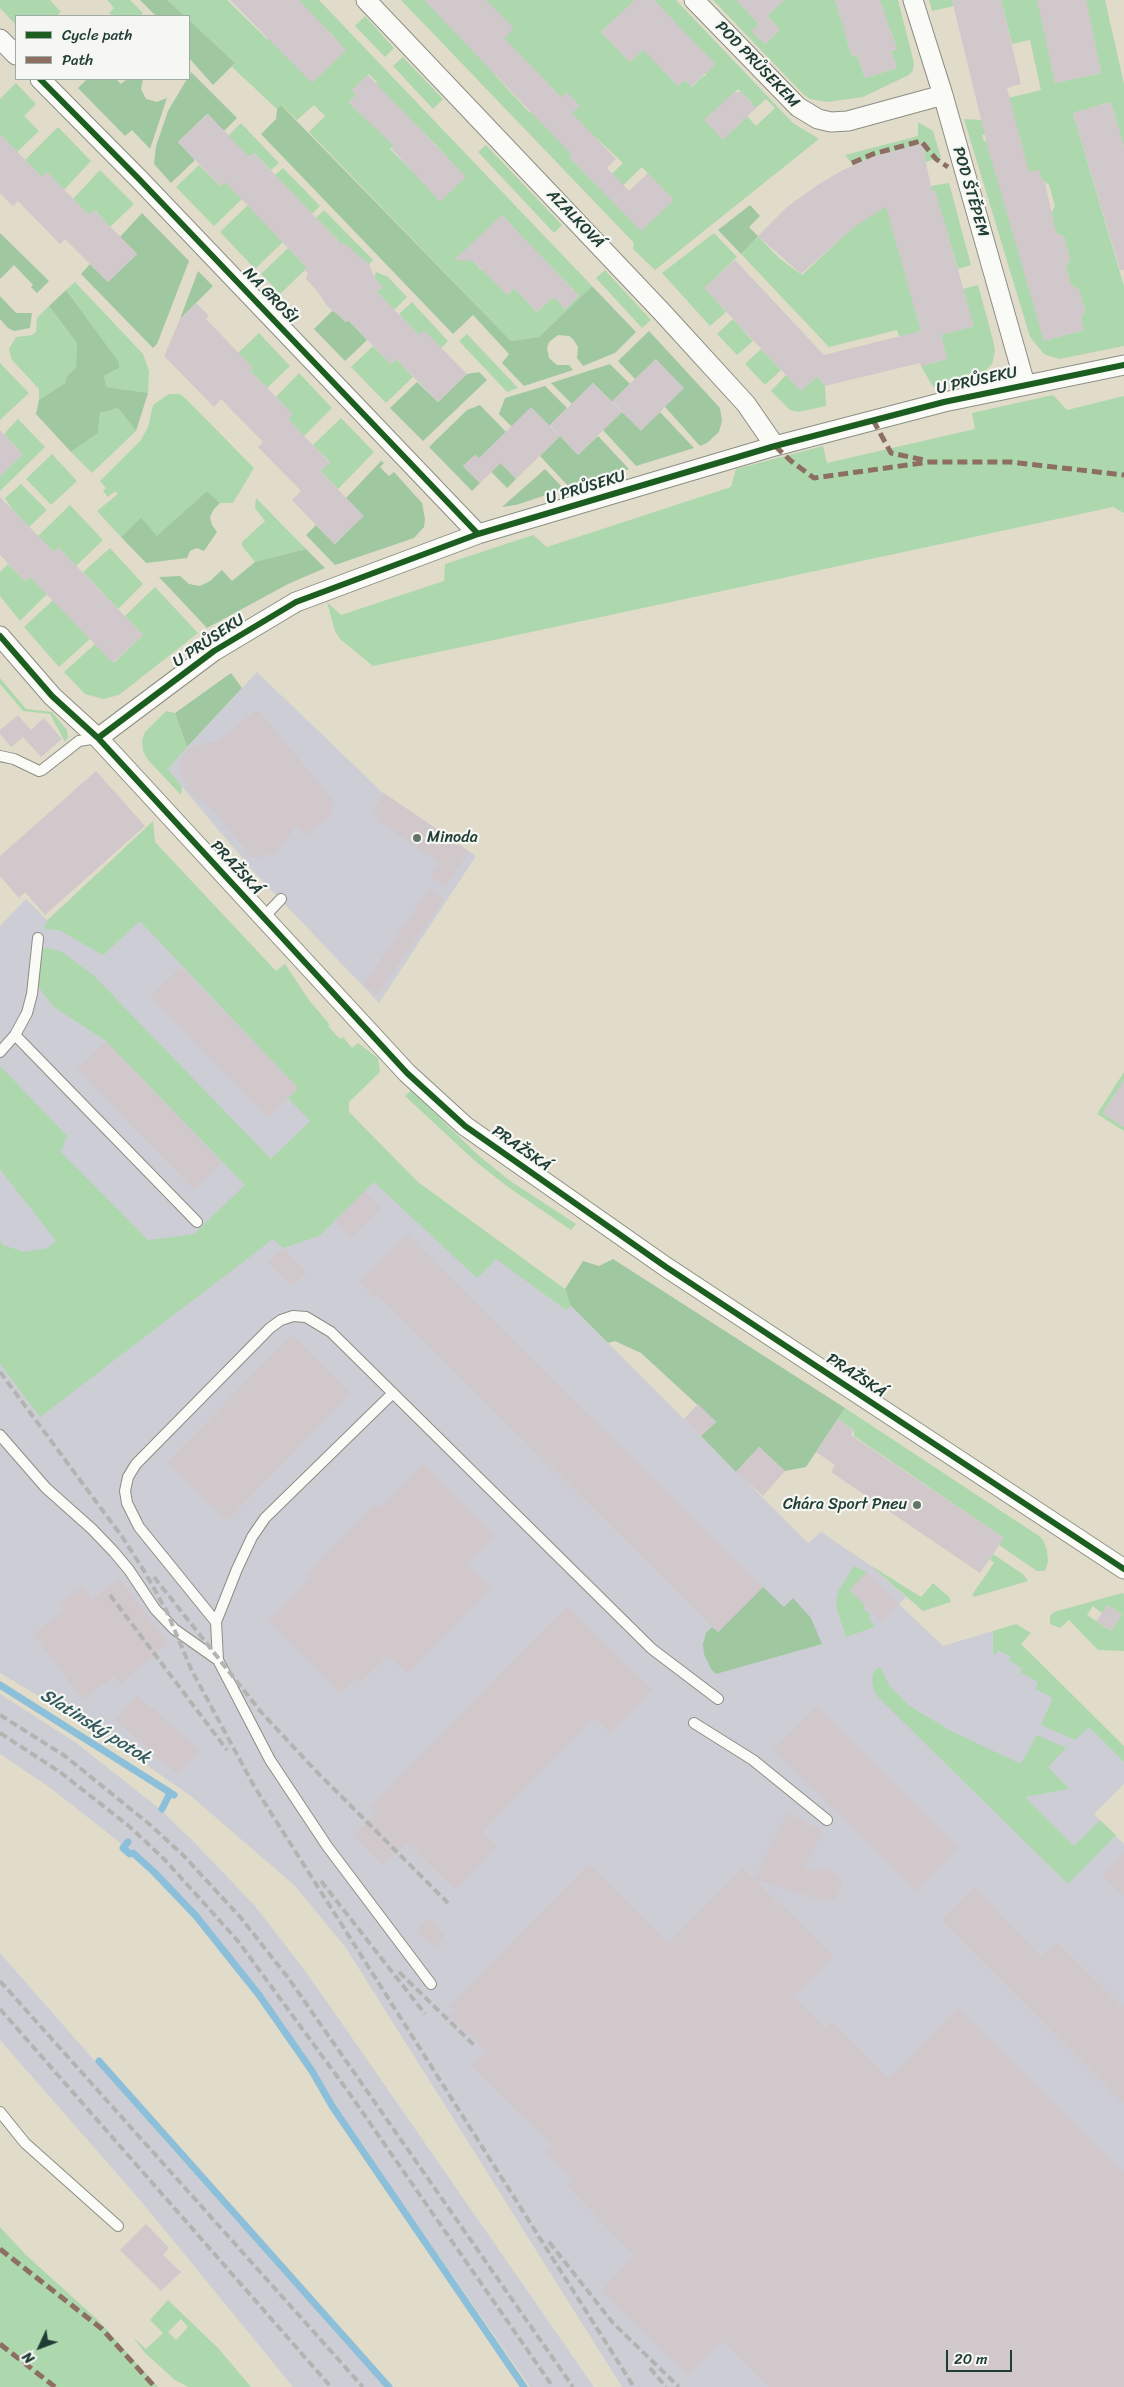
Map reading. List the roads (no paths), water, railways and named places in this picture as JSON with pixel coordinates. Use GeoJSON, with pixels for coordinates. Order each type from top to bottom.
{"type":"FeatureCollection","features":[{"type":"Feature","properties":{"kind":"street","name":"AZALKOVÁ"},"geometry":{"type":"LineString","coordinates":[[366,0],[662,312],[746,404],[775,446]]}},
{"type":"Feature","properties":{"kind":"street","name":"POD PRŮSEKEM"},"geometry":{"type":"LineString","coordinates":[[694,0],[798,107],[818,120],[838,122],[943,95]]}},
{"type":"Feature","properties":{"kind":"street","name":"POD ŠTĚPEM"},"geometry":{"type":"LineString","coordinates":[[913,0],[943,95],[1025,384]]}},
{"type":"Feature","properties":{"kind":"street"},"geometry":{"type":"LineString","coordinates":[[0,38],[15,54]]}},
{"type":"Feature","properties":{"kind":"street","name":"NA GROŠI"},"geometry":{"type":"LineString","coordinates":[[41,80],[152,192],[478,534]]}},
{"type":"Feature","properties":{"kind":"street","name":"U PRŮSEKU"},"geometry":{"type":"LineString","coordinates":[[98,738],[214,651],[296,602],[478,534],[775,446],[944,402],[1124,365]]}},
{"type":"Feature","properties":{"kind":"street","name":"PRAŽSKÁ"},"geometry":{"type":"LineString","coordinates":[[0,636],[52,696],[98,738],[407,1073],[465,1126],[666,1267],[1124,1569]]}},
{"type":"Feature","properties":{"kind":"lane"},"geometry":{"type":"LineString","coordinates":[[0,756],[14,758],[39,771],[79,741],[98,738]]}},
{"type":"Feature","properties":{"kind":"lane"},"geometry":{"type":"LineString","coordinates":[[263,918],[281,899]]}},
{"type":"Feature","properties":{"kind":"lane"},"geometry":{"type":"LineString","coordinates":[[0,1052],[15,1035],[27,1013],[32,994],[38,938]]}},
{"type":"Feature","properties":{"kind":"lane"},"geometry":{"type":"LineString","coordinates":[[15,1035],[196,1222]]}},
{"type":"Feature","properties":{"kind":"lane"},"geometry":{"type":"LineString","coordinates":[[216,1622],[139,1527],[132,1515],[125,1491],[128,1477],[136,1464],[270,1328],[281,1320],[293,1316],[306,1317],[331,1332],[652,1649],[718,1699]]}},
{"type":"Feature","properties":{"kind":"lane"},"geometry":{"type":"LineString","coordinates":[[393,1393],[265,1518],[252,1536],[216,1622],[218,1660],[280,1776],[327,1846],[431,1984]]}},
{"type":"Feature","properties":{"kind":"lane"},"geometry":{"type":"LineString","coordinates":[[0,1435],[46,1488],[114,1552],[129,1570],[154,1610],[174,1629],[218,1660]]}},
{"type":"Feature","properties":{"kind":"lane"},"geometry":{"type":"LineString","coordinates":[[694,1723],[753,1760],[827,1820]]}},
{"type":"Feature","properties":{"kind":"lane"},"geometry":{"type":"LineString","coordinates":[[0,2112],[24,2143],[118,2226]]}},
{"type":"Feature","properties":{"kind":"waterway","name":"Slatinský potok"},"geometry":{"type":"LineString","coordinates":[[0,1685],[174,1795]]}},
{"type":"Feature","properties":{"kind":"waterway"},"geometry":{"type":"LineString","coordinates":[[162,1809],[170,1793]]}},
{"type":"Feature","properties":{"kind":"waterway"},"geometry":{"type":"LineString","coordinates":[[128,1842],[123,1848],[130,1854],[133,1853],[154,1872],[196,1916],[259,1995],[312,2071],[332,2106],[524,2387]]}},
{"type":"Feature","properties":{"kind":"waterway"},"geometry":{"type":"LineString","coordinates":[[99,2061],[389,2387]]}},
{"type":"Feature","properties":{"kind":"railway"},"geometry":{"type":"LineString","coordinates":[[0,1372],[123,1538],[146,1574],[167,1612],[191,1669],[254,1786],[634,2387]]}},
{"type":"Feature","properties":{"kind":"railway"},"geometry":{"type":"LineString","coordinates":[[154,1577],[261,1712],[314,1769],[448,1903]]}},
{"type":"Feature","properties":{"kind":"railway"},"geometry":{"type":"LineString","coordinates":[[110,1595],[227,1750]]}},
{"type":"Feature","properties":{"kind":"railway"},"geometry":{"type":"LineString","coordinates":[[0,1715],[65,1756],[148,1823],[183,1855],[241,1918],[289,1979],[573,2387]]}},
{"type":"Feature","properties":{"kind":"railway"},"geometry":{"type":"LineString","coordinates":[[0,1733],[60,1772],[130,1827],[165,1860],[238,1941],[347,2090],[553,2387]]}},
{"type":"Feature","properties":{"kind":"railway"},"geometry":{"type":"LineString","coordinates":[[321,1881],[425,2014]]}},
{"type":"Feature","properties":{"kind":"railway"},"geometry":{"type":"LineString","coordinates":[[399,1972],[475,2046]]}},
{"type":"Feature","properties":{"kind":"railway"},"geometry":{"type":"LineString","coordinates":[[0,1981],[363,2387]]}},
{"type":"Feature","properties":{"kind":"railway"},"geometry":{"type":"LineString","coordinates":[[0,2009],[331,2387]]}},
{"type":"Feature","properties":{"kind":"railway"},"geometry":{"type":"LineString","coordinates":[[549,2242],[613,2323],[679,2387]]}},
{"type":"Feature","properties":{"kind":"railway"},"geometry":{"type":"LineString","coordinates":[[650,2368],[666,2387]]}},
{"type":"Feature","properties":{"kind":"place","name":"Minoda"},"geometry":{"type":"Point","coordinates":[417,838]}},
{"type":"Feature","properties":{"kind":"place","name":"Chára Sport Pneu"},"geometry":{"type":"Point","coordinates":[917,1505]}}]}
